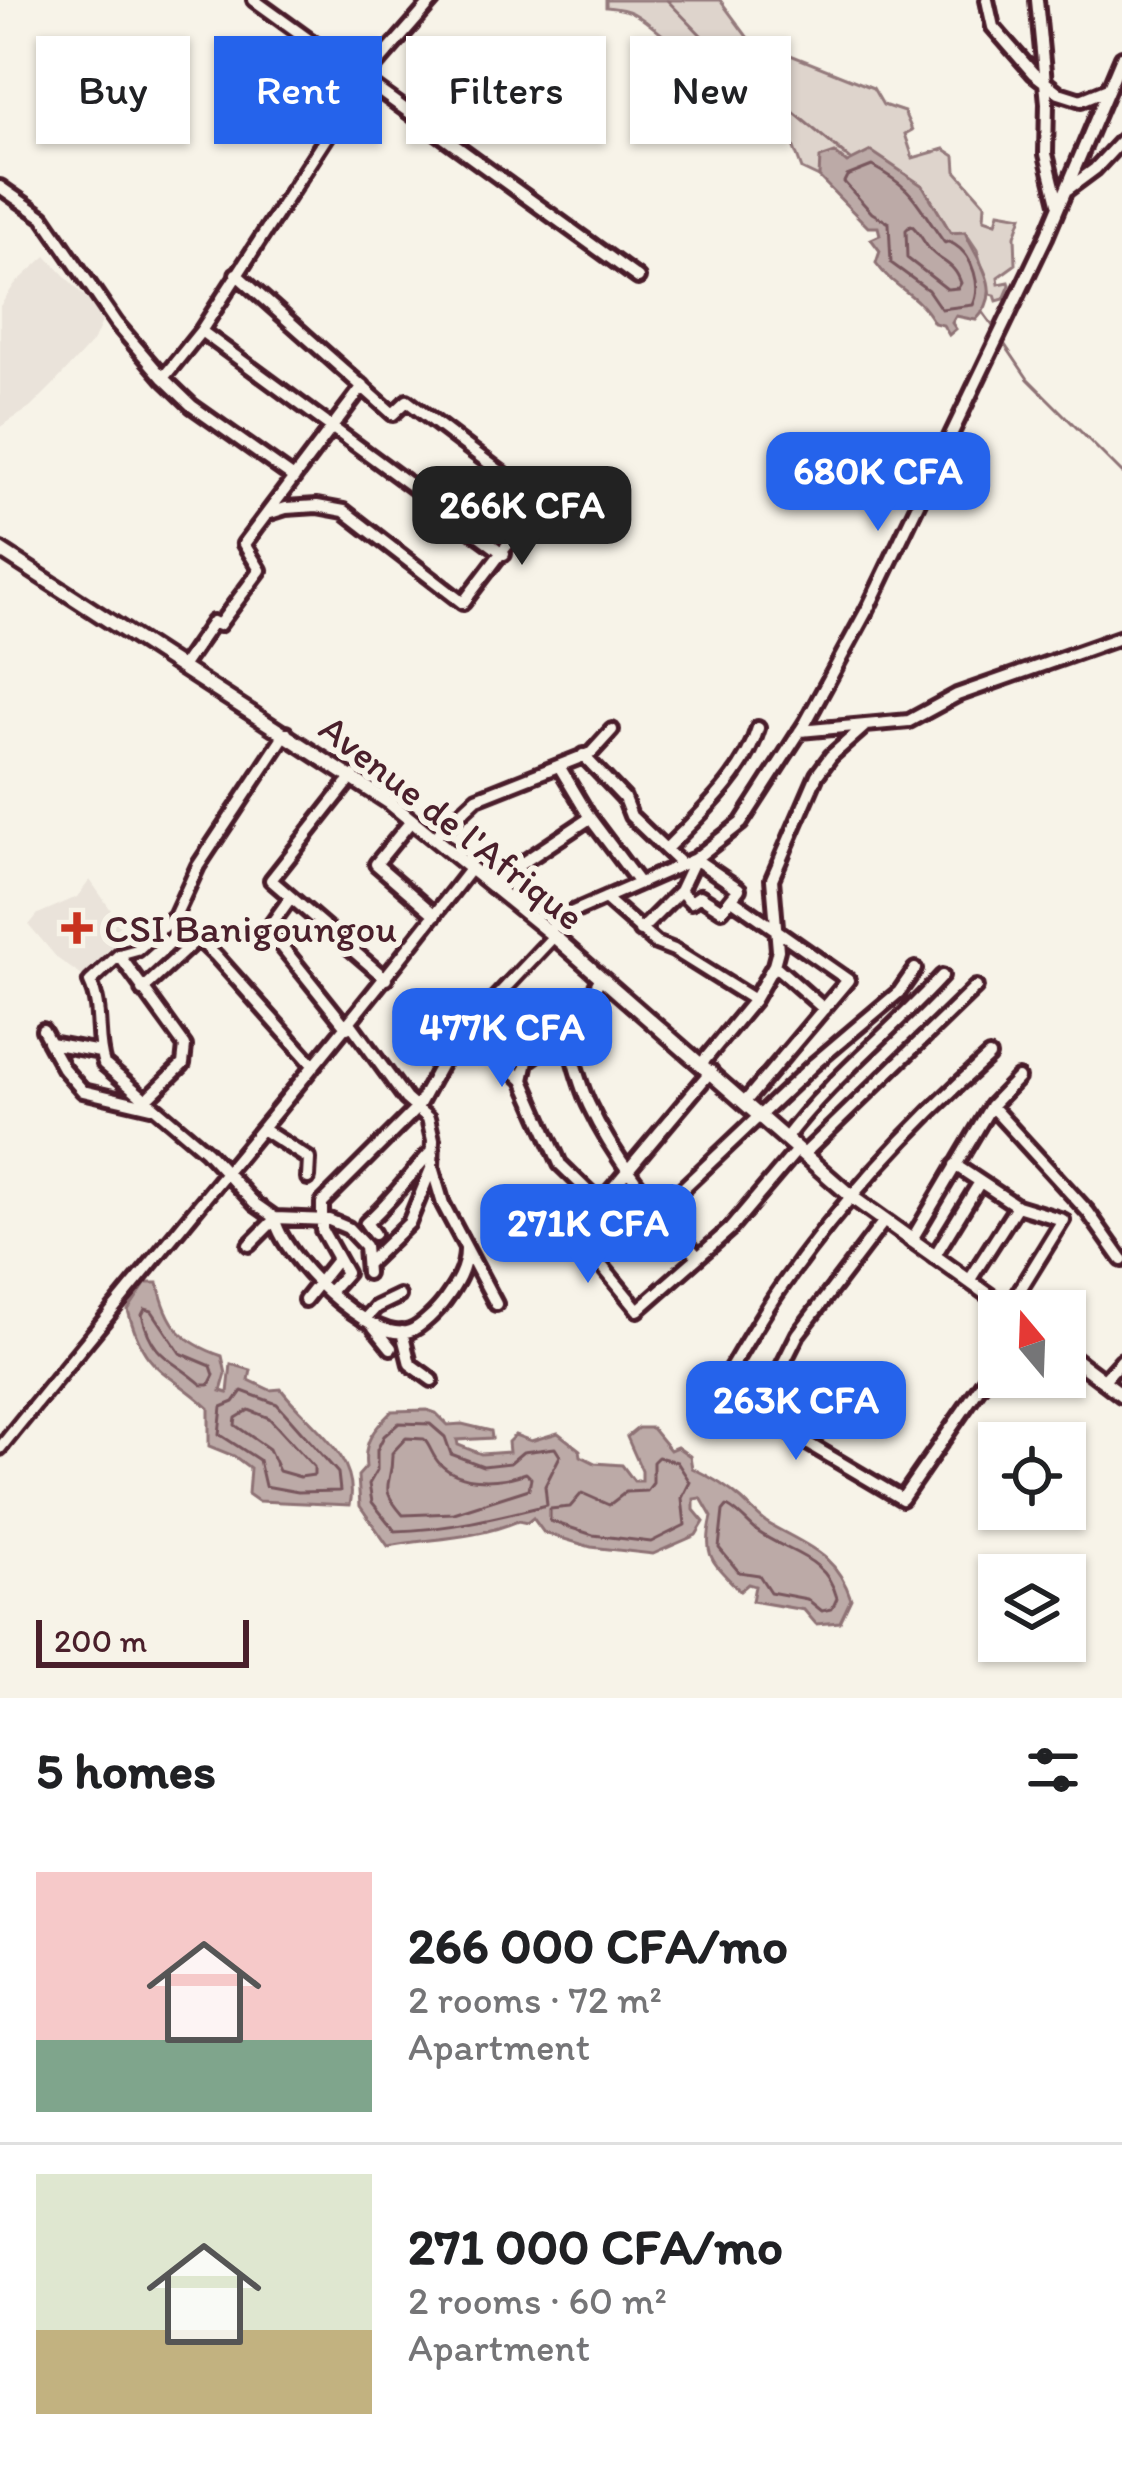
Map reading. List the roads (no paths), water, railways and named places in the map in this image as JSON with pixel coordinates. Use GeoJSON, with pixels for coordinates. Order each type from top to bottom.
{"type":"FeatureCollection","features":[{"type":"Feature","properties":{"kind":"main road","name":"Avenue de l'Afrique"},"geometry":{"type":"LineString","coordinates":[[0,550],[352,776],[412,820],[551,934],[853,1198],[981,1290]]}},
{"type":"Feature","properties":{"kind":"main road"},"geometry":{"type":"LineString","coordinates":[[1086,1368],[1122,1395]]}},
{"type":"Feature","properties":{"kind":"street"},"geometry":{"type":"LineString","coordinates":[[254,0],[304,36]]}},
{"type":"Feature","properties":{"kind":"street"},"geometry":{"type":"LineString","coordinates":[[382,58],[433,0]]}},
{"type":"Feature","properties":{"kind":"street"},"geometry":{"type":"LineString","coordinates":[[987,0],[999,36],[1045,84],[1081,100],[1108,89]]}},
{"type":"Feature","properties":{"kind":"street"},"geometry":{"type":"LineString","coordinates":[[1037,0],[1046,154],[1059,206]]}},
{"type":"Feature","properties":{"kind":"street"},"geometry":{"type":"LineString","coordinates":[[329,1292],[346,1273],[336,1261],[320,1220],[322,1203],[417,1108],[452,1044],[566,915],[695,859],[741,823],[800,731],[868,608],[1059,206],[1122,57]]}},
{"type":"Feature","properties":{"kind":"street"},"geometry":{"type":"LineString","coordinates":[[382,92],[638,278]]}},
{"type":"Feature","properties":{"kind":"street"},"geometry":{"type":"LineString","coordinates":[[1065,191],[1095,169],[1122,140]]}},
{"type":"Feature","properties":{"kind":"street"},"geometry":{"type":"LineString","coordinates":[[164,378],[201,331],[321,144]]}},
{"type":"Feature","properties":{"kind":"street"},"geometry":{"type":"LineString","coordinates":[[0,187],[44,218],[116,322],[164,378],[193,406],[294,478]]}},
{"type":"Feature","properties":{"kind":"street"},"geometry":{"type":"LineString","coordinates":[[236,274],[393,414],[407,401],[577,530]]}},
{"type":"Feature","properties":{"kind":"street"},"geometry":{"type":"LineString","coordinates":[[201,331],[504,554]]}},
{"type":"Feature","properties":{"kind":"street"},"geometry":{"type":"LineString","coordinates":[[182,667],[213,622],[219,626],[260,570],[244,544],[363,386]]}},
{"type":"Feature","properties":{"kind":"street"},"geometry":{"type":"LineString","coordinates":[[266,515],[302,507],[344,511],[464,603],[541,502]]}},
{"type":"Feature","properties":{"kind":"street"},"geometry":{"type":"LineString","coordinates":[[800,731],[909,721],[958,695],[1122,637]]}},
{"type":"Feature","properties":{"kind":"street"},"geometry":{"type":"LineString","coordinates":[[866,725],[817,775],[772,879],[774,965],[754,1000],[627,1172],[575,1232],[638,1310],[730,1229],[800,1153],[976,987]]}},
{"type":"Feature","properties":{"kind":"street"},"geometry":{"type":"LineString","coordinates":[[666,849],[751,752],[758,728]]}},
{"type":"Feature","properties":{"kind":"street"},"geometry":{"type":"LineString","coordinates":[[435,838],[477,798],[591,753],[612,730]]}},
{"type":"Feature","properties":{"kind":"street"},"geometry":{"type":"LineString","coordinates":[[286,733],[198,866],[175,916],[90,982],[101,1026],[100,1052],[104,1064],[192,1138],[274,1219],[288,1249],[391,1348]]}},
{"type":"Feature","properties":{"kind":"street"},"geometry":{"type":"LineString","coordinates":[[584,755],[624,798],[631,816],[681,864]]}},
{"type":"Feature","properties":{"kind":"street"},"geometry":{"type":"LineString","coordinates":[[559,766],[590,818],[639,883]]}},
{"type":"Feature","properties":{"kind":"street"},"geometry":{"type":"LineString","coordinates":[[352,776],[271,880],[386,979]]}},
{"type":"Feature","properties":{"kind":"street"},"geometry":{"type":"LineString","coordinates":[[491,884],[590,818]]}},
{"type":"Feature","properties":{"kind":"street"},"geometry":{"type":"LineString","coordinates":[[412,820],[376,863],[435,914]]}},
{"type":"Feature","properties":{"kind":"street"},"geometry":{"type":"LineString","coordinates":[[640,931],[680,892],[695,859]]}},
{"type":"Feature","properties":{"kind":"street"},"geometry":{"type":"LineString","coordinates":[[680,892],[691,902],[700,896],[720,910],[732,899],[738,885],[695,859]]}},
{"type":"Feature","properties":{"kind":"street"},"geometry":{"type":"LineString","coordinates":[[0,1448],[349,1026],[471,868]]}},
{"type":"Feature","properties":{"kind":"street"},"geometry":{"type":"LineString","coordinates":[[291,898],[267,928],[428,1118],[432,1167],[443,1204],[496,1304]]}},
{"type":"Feature","properties":{"kind":"street"},"geometry":{"type":"LineString","coordinates":[[604,898],[640,931],[754,1000]]}},
{"type":"Feature","properties":{"kind":"street"},"geometry":{"type":"LineString","coordinates":[[732,899],[848,980],[745,1102]]}},
{"type":"Feature","properties":{"kind":"street"},"geometry":{"type":"LineString","coordinates":[[175,916],[314,1066]]}},
{"type":"Feature","properties":{"kind":"street"},"geometry":{"type":"LineString","coordinates":[[142,990],[196,940]]}},
{"type":"Feature","properties":{"kind":"street"},"geometry":{"type":"LineString","coordinates":[[119,955],[185,1046],[183,1064],[148,1104]]}},
{"type":"Feature","properties":{"kind":"street"},"geometry":{"type":"LineString","coordinates":[[774,965],[824,1009]]}},
{"type":"Feature","properties":{"kind":"street"},"geometry":{"type":"LineString","coordinates":[[659,1211],[814,1064],[899,992],[915,969]]}},
{"type":"Feature","properties":{"kind":"street"},"geometry":{"type":"LineString","coordinates":[[785,1139],[815,1099],[899,1024],[942,976]]}},
{"type":"Feature","properties":{"kind":"street"},"geometry":{"type":"LineString","coordinates":[[523,1080],[527,1061],[580,1018],[601,977]]}},
{"type":"Feature","properties":{"kind":"street"},"geometry":{"type":"LineString","coordinates":[[468,1028],[523,1080],[560,1164],[600,1202]]}},
{"type":"Feature","properties":{"kind":"street"},"geometry":{"type":"LineString","coordinates":[[566,1033],[587,1102],[627,1172],[698,1257]]}},
{"type":"Feature","properties":{"kind":"street"},"geometry":{"type":"LineString","coordinates":[[100,1052],[45,1035],[79,1088],[148,1104]]}},
{"type":"Feature","properties":{"kind":"street"},"geometry":{"type":"LineString","coordinates":[[978,1389],[902,1499],[758,1414],[722,1383],[780,1288],[853,1198],[924,1118],[989,1056]]}},
{"type":"Feature","properties":{"kind":"street"},"geometry":{"type":"LineString","coordinates":[[911,1241],[991,1106],[1018,1078]]}},
{"type":"Feature","properties":{"kind":"street"},"geometry":{"type":"LineString","coordinates":[[991,1106],[1088,1211],[1122,1260]]}},
{"type":"Feature","properties":{"kind":"street"},"geometry":{"type":"LineString","coordinates":[[262,1129],[307,1156],[312,1168],[308,1178]]}},
{"type":"Feature","properties":{"kind":"street"},"geometry":{"type":"LineString","coordinates":[[374,1234],[366,1223],[432,1151]]}},
{"type":"Feature","properties":{"kind":"street"},"geometry":{"type":"LineString","coordinates":[[955,1166],[1017,1206],[1063,1220],[1021,1290]]}},
{"type":"Feature","properties":{"kind":"street"},"geometry":{"type":"LineString","coordinates":[[249,1245],[274,1219],[342,1224],[365,1246],[367,1268],[410,1223],[432,1167]]}},
{"type":"Feature","properties":{"kind":"street"},"geometry":{"type":"LineString","coordinates":[[934,1258],[980,1182]]}},
{"type":"Feature","properties":{"kind":"street"},"geometry":{"type":"LineString","coordinates":[[363,1203],[374,1215]]}},
{"type":"Feature","properties":{"kind":"street"},"geometry":{"type":"LineString","coordinates":[[969,1281],[1017,1206]]}},
{"type":"Feature","properties":{"kind":"street"},"geometry":{"type":"LineString","coordinates":[[758,1414],[798,1334],[884,1221]]}},
{"type":"Feature","properties":{"kind":"street"},"geometry":{"type":"LineString","coordinates":[[369,1323],[410,1331],[442,1305],[464,1267],[464,1240]]}},
{"type":"Feature","properties":{"kind":"street"},"geometry":{"type":"LineString","coordinates":[[305,1300],[336,1261]]}},
{"type":"Feature","properties":{"kind":"street"},"geometry":{"type":"LineString","coordinates":[[369,1323],[374,1303],[399,1296]]}},
{"type":"Feature","properties":{"kind":"street"},"geometry":{"type":"LineString","coordinates":[[403,1331],[410,1364],[432,1380]]}},
{"type":"Feature","properties":{"kind":"street"},"geometry":{"type":"LineString","coordinates":[[1103,1381],[1122,1360]]}},
{"type":"Feature","properties":{"kind":"water"},"geometry":{"type":"Polygon","coordinates":[[[871,151],[923,186],[951,233],[965,232],[986,276],[989,297],[985,309],[976,320],[956,316],[952,323],[956,329],[949,335],[876,263],[880,251],[871,239],[880,235],[878,227],[868,227],[819,177],[820,158],[835,153],[847,163],[871,151]]]}},
{"type":"Feature","properties":{"kind":"water"},"geometry":{"type":"Polygon","coordinates":[[[146,1283],[158,1283],[166,1311],[178,1330],[196,1345],[222,1356],[226,1374],[221,1391],[228,1393],[231,1364],[251,1370],[249,1380],[270,1390],[281,1389],[318,1428],[348,1471],[350,1505],[258,1501],[248,1494],[250,1468],[209,1446],[209,1408],[158,1368],[142,1347],[128,1310],[146,1283]]]}},
{"type":"Feature","properties":{"kind":"water"},"geometry":{"type":"Polygon","coordinates":[[[427,1410],[448,1425],[491,1431],[492,1438],[457,1440],[458,1445],[481,1454],[509,1452],[508,1442],[515,1435],[531,1441],[558,1433],[581,1456],[595,1463],[622,1465],[634,1481],[642,1481],[642,1471],[627,1437],[638,1428],[652,1428],[670,1450],[677,1447],[690,1456],[692,1468],[828,1561],[851,1599],[840,1622],[816,1624],[804,1610],[752,1601],[755,1586],[748,1584],[740,1591],[709,1551],[712,1517],[701,1498],[694,1499],[694,1510],[704,1522],[696,1535],[653,1554],[591,1547],[544,1533],[533,1518],[470,1535],[388,1546],[360,1506],[358,1476],[366,1467],[371,1436],[392,1411],[427,1410]]]}},
{"type":"Feature","properties":{"kind":"waterway"},"geometry":{"type":"LineString","coordinates":[[667,0],[703,37],[851,160]]}},
{"type":"Feature","properties":{"kind":"waterway"},"geometry":{"type":"LineString","coordinates":[[982,311],[993,326]]}},
{"type":"Feature","properties":{"kind":"waterway"},"geometry":{"type":"LineString","coordinates":[[1005,345],[1028,379],[1122,473]]}},
{"type":"Feature","properties":{"kind":"place","name":"CSI Banigoungou"},"geometry":{"type":"Point","coordinates":[77,928]}}]}
